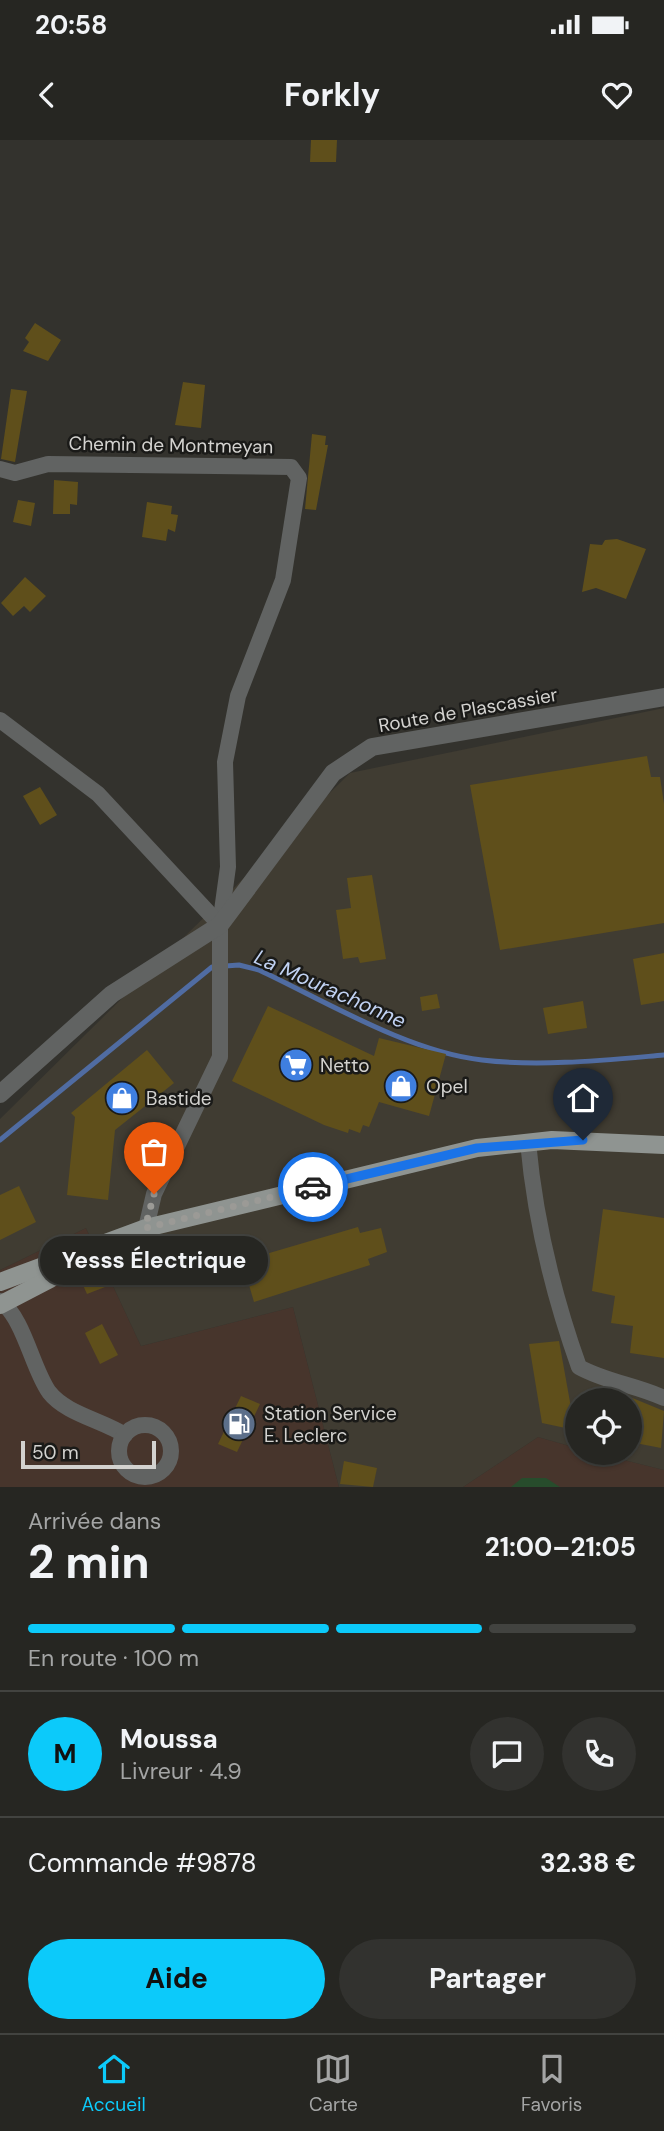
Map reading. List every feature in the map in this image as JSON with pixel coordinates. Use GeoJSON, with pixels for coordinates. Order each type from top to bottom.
{"type":"FeatureCollection","features":[{"type":"Feature","properties":{"kind":"main road"},"geometry":{"type":"LineString","coordinates":[[0,1282],[145,1228],[477,1148],[528,1142],[583,1140],[664,1145]]}},
{"type":"Feature","properties":{"kind":"main road"},"geometry":{"type":"LineString","coordinates":[[1,1303],[50,1279],[100,1245]]}},
{"type":"Feature","properties":{"kind":"street","name":"Chemin de Montmeyan"},"geometry":{"type":"LineString","coordinates":[[0,469],[15,473],[48,464],[291,467],[299,478],[282,580],[238,696],[225,762],[228,867],[220,925]]}},
{"type":"Feature","properties":{"kind":"street","name":"Route de Plascassier"},"geometry":{"type":"LineString","coordinates":[[0,1094],[112,994],[220,925],[333,773],[372,747],[664,697]]}},
{"type":"Feature","properties":{"kind":"street"},"geometry":{"type":"LineString","coordinates":[[0,720],[97,794],[220,925],[220,1057],[154,1194],[145,1228]]}},
{"type":"Feature","properties":{"kind":"street"},"geometry":{"type":"LineString","coordinates":[[528,1142],[532,1186],[548,1267],[579,1367],[598,1378],[636,1385],[664,1398]]}},
{"type":"Feature","properties":{"kind":"street"},"geometry":{"type":"LineString","coordinates":[[1,1303],[50,1393],[67,1406],[125,1435]]}},
{"type":"Feature","properties":{"kind":"street"},"geometry":{"type":"LineString","coordinates":[[152,1426],[165,1435],[169,1442],[170,1458],[167,1465],[147,1482],[122,1465],[119,1448],[125,1435],[132,1428],[152,1426]]}},
{"type":"Feature","properties":{"kind":"shaded area"},"geometry":{"type":"Polygon","coordinates":[[[664,708],[664,1470],[642,1464],[642,1388],[565,1388],[565,1445],[538,1437],[463,1487],[339,1487],[293,1307],[141,1346],[86,1228],[0,1270],[0,1119],[350,773],[664,708]]]}},
{"type":"Feature","properties":{"kind":"shaded area"},"geometry":{"type":"Polygon","coordinates":[[[86,1228],[141,1346],[293,1307],[339,1487],[0,1487],[0,1270],[86,1228]]]}},
{"type":"Feature","properties":{"kind":"shaded area"},"geometry":{"type":"Polygon","coordinates":[[[538,1437],[565,1445],[565,1465],[642,1464],[664,1470],[664,1487],[463,1487],[538,1437]]]}},
{"type":"Feature","properties":{"kind":"green space"},"geometry":{"type":"Polygon","coordinates":[[[522,1478],[546,1478],[560,1487],[511,1487],[522,1478]]]}},
{"type":"Feature","properties":{"kind":"building"},"geometry":{"type":"Polygon","coordinates":[[[311,140],[337,140],[336,162],[310,162],[311,140]]]}},
{"type":"Feature","properties":{"kind":"building"},"geometry":{"type":"Polygon","coordinates":[[[35,323],[61,340],[48,361],[23,351],[29,342],[25,338],[35,323]]]}},
{"type":"Feature","properties":{"kind":"building"},"geometry":{"type":"Polygon","coordinates":[[[183,382],[205,385],[201,428],[175,425],[183,382]]]}},
{"type":"Feature","properties":{"kind":"building"},"geometry":{"type":"Polygon","coordinates":[[[11,389],[27,391],[15,462],[1,459],[11,389]]]}},
{"type":"Feature","properties":{"kind":"building"},"geometry":{"type":"Polygon","coordinates":[[[312,434],[326,436],[325,445],[328,445],[316,510],[305,509],[312,434]]]}},
{"type":"Feature","properties":{"kind":"building"},"geometry":{"type":"Polygon","coordinates":[[[54,480],[78,482],[77,505],[70,504],[70,514],[53,514],[54,480]]]}},
{"type":"Feature","properties":{"kind":"building"},"geometry":{"type":"Polygon","coordinates":[[[18,500],[35,503],[31,526],[13,522],[18,500]]]}},
{"type":"Feature","properties":{"kind":"building"},"geometry":{"type":"Polygon","coordinates":[[[147,502],[172,506],[171,514],[178,515],[175,532],[168,529],[166,541],[142,537],[147,502]]]}},
{"type":"Feature","properties":{"kind":"building"},"geometry":{"type":"Polygon","coordinates":[[[617,539],[646,549],[626,599],[596,588],[582,592],[590,544],[602,545],[605,540],[617,539]]]}},
{"type":"Feature","properties":{"kind":"building"},"geometry":{"type":"Polygon","coordinates":[[[25,577],[46,596],[30,612],[24,606],[13,616],[1,603],[25,577]]]}},
{"type":"Feature","properties":{"kind":"building"},"geometry":{"type":"Polygon","coordinates":[[[647,756],[651,777],[660,777],[664,804],[664,923],[500,950],[470,785],[647,756]]]}},
{"type":"Feature","properties":{"kind":"building"},"geometry":{"type":"Polygon","coordinates":[[[40,787],[57,815],[40,825],[23,796],[40,787]]]}},
{"type":"Feature","properties":{"kind":"building"},"geometry":{"type":"Polygon","coordinates":[[[372,875],[386,959],[360,963],[358,957],[343,959],[336,910],[351,908],[347,878],[372,875]]]}},
{"type":"Feature","properties":{"kind":"building"},"geometry":{"type":"Polygon","coordinates":[[[664,953],[664,1001],[641,1005],[633,959],[664,953]]]}},
{"type":"Feature","properties":{"kind":"building"},"geometry":{"type":"Polygon","coordinates":[[[437,994],[440,1008],[422,1011],[420,997],[437,994]]]}},
{"type":"Feature","properties":{"kind":"building"},"geometry":{"type":"Polygon","coordinates":[[[583,1001],[587,1028],[548,1034],[543,1008],[583,1001]]]}},
{"type":"Feature","properties":{"kind":"building"},"geometry":{"type":"Polygon","coordinates":[[[268,1006],[374,1056],[379,1038],[446,1054],[429,1116],[379,1102],[369,1127],[363,1125],[360,1133],[349,1129],[348,1133],[324,1125],[232,1081],[268,1006]]]}},
{"type":"Feature","properties":{"kind":"building"},"geometry":{"type":"Polygon","coordinates":[[[147,1050],[174,1083],[115,1130],[108,1200],[67,1195],[75,1117],[71,1113],[147,1050]]]}},
{"type":"Feature","properties":{"kind":"building"},"geometry":{"type":"Polygon","coordinates":[[[19,1186],[36,1222],[0,1240],[0,1195],[19,1186]]]}},
{"type":"Feature","properties":{"kind":"building"},"geometry":{"type":"Polygon","coordinates":[[[603,1209],[664,1218],[664,1358],[630,1353],[633,1326],[611,1323],[615,1296],[592,1291],[603,1209]]]}},
{"type":"Feature","properties":{"kind":"building"},"geometry":{"type":"Polygon","coordinates":[[[358,1227],[360,1233],[381,1228],[387,1252],[368,1259],[370,1265],[254,1302],[242,1261],[358,1227]]]}},
{"type":"Feature","properties":{"kind":"building"},"geometry":{"type":"Polygon","coordinates":[[[189,1243],[194,1267],[166,1272],[166,1251],[189,1243]]]}},
{"type":"Feature","properties":{"kind":"building"},"geometry":{"type":"Polygon","coordinates":[[[113,1258],[123,1280],[87,1294],[78,1274],[113,1258]]]}},
{"type":"Feature","properties":{"kind":"building"},"geometry":{"type":"Polygon","coordinates":[[[102,1324],[118,1355],[100,1364],[85,1333],[102,1324]]]}},
{"type":"Feature","properties":{"kind":"building"},"geometry":{"type":"Polygon","coordinates":[[[559,1341],[567,1388],[565,1388],[565,1428],[542,1423],[529,1344],[559,1341]]]}},
{"type":"Feature","properties":{"kind":"building","name":"Station Service E. Leclerc"},"geometry":{"type":"Polygon","coordinates":[[[241,1396],[260,1404],[237,1452],[218,1444],[241,1396]]]}},
{"type":"Feature","properties":{"kind":"building"},"geometry":{"type":"Polygon","coordinates":[[[642,1402],[664,1411],[661,1448],[642,1444],[642,1402]]]}},
{"type":"Feature","properties":{"kind":"building"},"geometry":{"type":"Polygon","coordinates":[[[344,1461],[377,1468],[373,1487],[340,1484],[344,1461]]]}},
{"type":"Feature","properties":{"kind":"waterway","name":"La Mourachonne"},"geometry":{"type":"LineString","coordinates":[[0,1140],[212,967],[239,965],[259,970],[368,1024],[454,1055],[527,1063],[664,1055]]}},
{"type":"Feature","properties":{"kind":"way so far"},"geometry":{"type":"LineString","coordinates":[[154,1194],[145,1228],[313,1187]]}},
{"type":"Feature","properties":{"kind":"place","name":"Netto"},"geometry":{"type":"Point","coordinates":[296,1065]}},
{"type":"Feature","properties":{"kind":"place","name":"Opel"},"geometry":{"type":"Point","coordinates":[401,1086]}},
{"type":"Feature","properties":{"kind":"place","name":"Bastide"},"geometry":{"type":"Point","coordinates":[122,1098]}},
{"type":"Feature","properties":{"kind":"place","name":"Yesss Électrique"},"geometry":{"type":"Point","coordinates":[154,1194]}},
{"type":"Feature","properties":{"kind":"place","name":"Station Service E. Leclerc"},"geometry":{"type":"Point","coordinates":[239,1424]}},
{"type":"Feature","properties":{"kind":"route"},"geometry":{"type":"LineString","coordinates":[[313,1187],[477,1148],[552,1140],[583,1140]]}}]}
